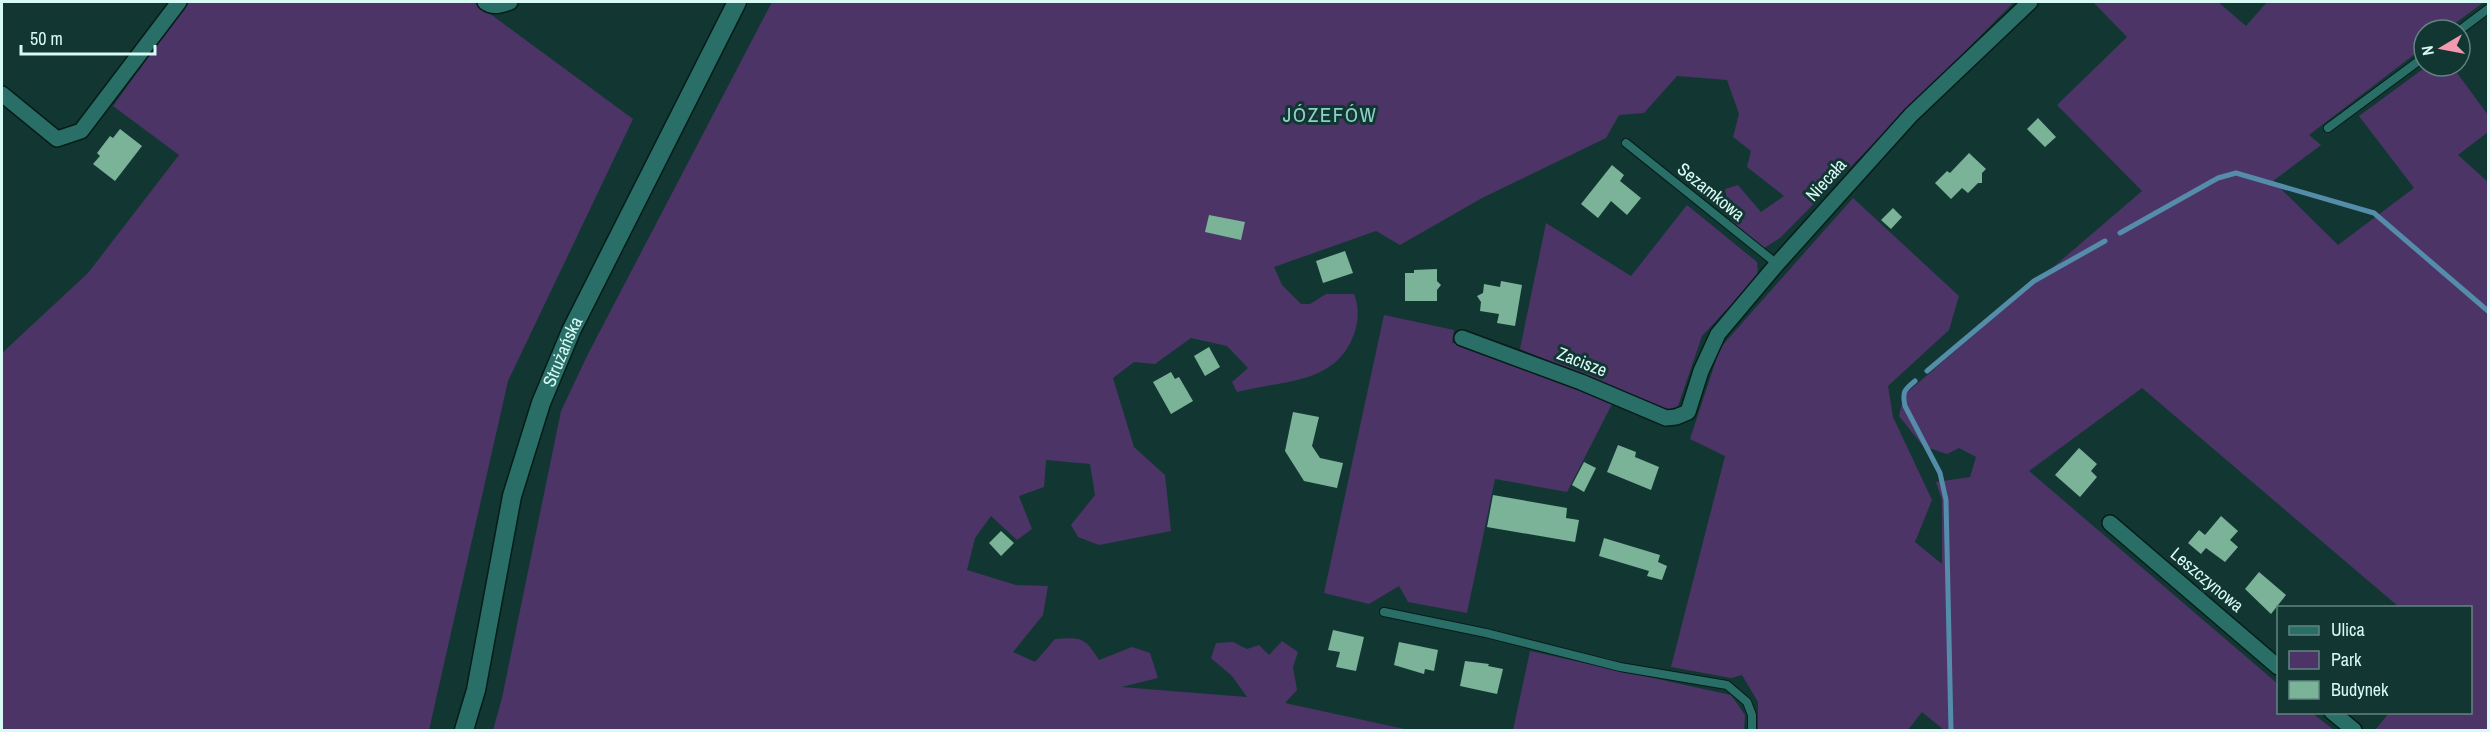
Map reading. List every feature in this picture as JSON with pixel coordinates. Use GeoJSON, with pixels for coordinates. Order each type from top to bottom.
{"type":"FeatureCollection","features":[{"type":"Feature","properties":{"kind":"main road","name":"Strużańska"},"geometry":{"type":"LineString","coordinates":[[464,730],[476,690],[486,643],[512,496],[541,404],[571,331],[738,2]]}},
{"type":"Feature","properties":{"kind":"street"},"geometry":{"type":"LineString","coordinates":[[2,94],[57,139],[81,131],[179,2]]}},
{"type":"Feature","properties":{"kind":"street"},"geometry":{"type":"LineString","coordinates":[[485,2],[489,5],[500,6],[510,2]]}},
{"type":"Feature","properties":{"kind":"street","name":"Niecała"},"geometry":{"type":"LineString","coordinates":[[1688,411],[1701,371],[1718,334],[1777,264],[1911,115],[2030,2]]}},
{"type":"Feature","properties":{"kind":"street","name":"Zacisze"},"geometry":{"type":"LineString","coordinates":[[1462,338],[1581,382],[1666,418],[1676,417],[1688,411]]}},
{"type":"Feature","properties":{"kind":"street","name":"Leszczynowa"},"geometry":{"type":"LineString","coordinates":[[2110,523],[2277,666]]}},
{"type":"Feature","properties":{"kind":"street"},"geometry":{"type":"LineString","coordinates":[[2334,714],[2354,730]]}},
{"type":"Feature","properties":{"kind":"lane"},"geometry":{"type":"LineString","coordinates":[[2472,21],[2488,9]]}},
{"type":"Feature","properties":{"kind":"lane"},"geometry":{"type":"LineString","coordinates":[[2328,128],[2412,66]]}},
{"type":"Feature","properties":{"kind":"lane","name":"Sezamkowa"},"geometry":{"type":"LineString","coordinates":[[1626,143],[1777,264]]}},
{"type":"Feature","properties":{"kind":"lane"},"geometry":{"type":"LineString","coordinates":[[1384,612],[1485,633],[1620,667],[1727,685],[1747,702],[1752,715],[1752,730]]}},
{"type":"Feature","properties":{"kind":"green space"},"geometry":{"type":"Polygon","coordinates":[[[188,2],[474,2],[633,119],[508,381],[429,730],[2,730],[2,353],[88,273],[179,155],[113,106],[188,2]]]}},
{"type":"Feature","properties":{"kind":"green space"},"geometry":{"type":"Polygon","coordinates":[[[772,2],[2014,2],[1780,238],[1758,252],[1733,229],[1725,189],[1738,185],[1761,212],[1784,196],[1747,167],[1751,151],[1733,137],[1739,114],[1727,80],[1677,76],[1644,113],[1619,115],[1606,138],[1482,198],[1400,245],[1376,231],[1274,267],[1282,285],[1301,304],[1310,304],[1326,294],[1354,294],[1358,314],[1354,334],[1346,351],[1321,372],[1306,378],[1237,392],[1232,382],[1248,368],[1227,346],[1191,338],[1155,364],[1134,362],[1113,378],[1134,447],[1165,475],[1171,531],[1099,545],[1078,537],[1071,525],[1095,495],[1090,464],[1046,460],[1044,487],[1019,496],[1032,529],[1017,540],[991,516],[975,538],[967,570],[1016,585],[1048,586],[1043,615],[1013,652],[1035,662],[1055,639],[1082,640],[1099,660],[1132,647],[1150,653],[1158,678],[1121,687],[1247,697],[1232,676],[1211,658],[1216,643],[1233,642],[1247,649],[1259,645],[1269,655],[1282,641],[1298,652],[1293,667],[1297,690],[1285,703],[1409,730],[493,730],[502,698],[561,411],[588,354],[772,2]]]}},
{"type":"Feature","properties":{"kind":"green space"},"geometry":{"type":"Polygon","coordinates":[[[2093,2],[2218,2],[2246,26],[2267,2],[2484,2],[2462,18],[2412,18],[2412,56],[2309,135],[2321,145],[2273,181],[2338,245],[2414,188],[2359,116],[2412,77],[2461,78],[2488,115],[2488,132],[2458,155],[2488,182],[2488,730],[2375,730],[2388,714],[2472,714],[2472,606],[2398,606],[2142,388],[2029,471],[2277,683],[2277,714],[2313,714],[2334,730],[1944,730],[1922,712],[1908,730],[1758,730],[1758,702],[1742,675],[1731,678],[1671,667],[1725,456],[1690,439],[1720,348],[1853,198],[1959,296],[1949,330],[1888,386],[1893,417],[1932,500],[1915,542],[1942,564],[1942,500],[1936,482],[1970,477],[1976,457],[1959,448],[1947,454],[1923,446],[1899,416],[1904,395],[2142,191],[2057,105],[2127,37],[2093,2]]]}},
{"type":"Feature","properties":{"kind":"green space"},"geometry":{"type":"Polygon","coordinates":[[[1687,205],[1757,262],[1758,276],[1702,336],[1678,406],[1666,411],[1520,349],[1546,223],[1631,276],[1687,205]]]}},
{"type":"Feature","properties":{"kind":"green space"},"geometry":{"type":"Polygon","coordinates":[[[1384,315],[1454,330],[1452,343],[1469,346],[1612,404],[1567,492],[1495,479],[1467,613],[1408,602],[1399,586],[1369,604],[1324,593],[1384,315]]]}},
{"type":"Feature","properties":{"kind":"green space"},"geometry":{"type":"Polygon","coordinates":[[[1530,651],[1731,695],[1745,715],[1744,730],[1513,730],[1530,651]]]}},
{"type":"Feature","properties":{"kind":"building"},"geometry":{"type":"Polygon","coordinates":[[[2038,118],[2056,137],[2045,147],[2027,129],[2038,118]]]}},
{"type":"Feature","properties":{"kind":"building"},"geometry":{"type":"Polygon","coordinates":[[[120,129],[142,146],[115,181],[93,164],[100,156],[97,153],[110,136],[113,138],[120,129]]]}},
{"type":"Feature","properties":{"kind":"building"},"geometry":{"type":"Polygon","coordinates":[[[1969,153],[1986,169],[1982,173],[1982,183],[1978,183],[1968,193],[1962,188],[1951,199],[1935,183],[1947,171],[1950,173],[1969,153]]]}},
{"type":"Feature","properties":{"kind":"building"},"geometry":{"type":"Polygon","coordinates":[[[1612,165],[1624,175],[1620,181],[1641,198],[1627,215],[1611,201],[1598,218],[1581,204],[1612,165]]]}},
{"type":"Feature","properties":{"kind":"building"},"geometry":{"type":"Polygon","coordinates":[[[1893,208],[1902,217],[1891,229],[1881,220],[1893,208]]]}},
{"type":"Feature","properties":{"kind":"building"},"geometry":{"type":"Polygon","coordinates":[[[1209,215],[1245,222],[1241,240],[1205,232],[1209,215]]]}},
{"type":"Feature","properties":{"kind":"building"},"geometry":{"type":"Polygon","coordinates":[[[1345,251],[1353,273],[1323,283],[1316,261],[1345,251]]]}},
{"type":"Feature","properties":{"kind":"building"},"geometry":{"type":"Polygon","coordinates":[[[1437,269],[1437,281],[1441,285],[1437,290],[1437,301],[1405,301],[1405,273],[1414,273],[1414,270],[1437,269]]]}},
{"type":"Feature","properties":{"kind":"building"},"geometry":{"type":"Polygon","coordinates":[[[1501,281],[1522,285],[1515,326],[1497,323],[1499,314],[1480,311],[1481,302],[1477,296],[1483,293],[1484,284],[1500,287],[1501,281]]]}},
{"type":"Feature","properties":{"kind":"building"},"geometry":{"type":"Polygon","coordinates":[[[1209,347],[1220,367],[1205,376],[1194,356],[1209,347]]]}},
{"type":"Feature","properties":{"kind":"building"},"geometry":{"type":"Polygon","coordinates":[[[1171,372],[1175,379],[1179,377],[1193,401],[1171,414],[1153,382],[1171,372]]]}},
{"type":"Feature","properties":{"kind":"building"},"geometry":{"type":"Polygon","coordinates":[[[1293,412],[1319,417],[1312,446],[1320,458],[1343,463],[1337,488],[1304,481],[1285,451],[1293,412]]]}},
{"type":"Feature","properties":{"kind":"building"},"geometry":{"type":"Polygon","coordinates":[[[1618,445],[1636,452],[1635,457],[1659,467],[1651,490],[1607,472],[1618,445]]]}},
{"type":"Feature","properties":{"kind":"building"},"geometry":{"type":"Polygon","coordinates":[[[2079,448],[2097,464],[2091,471],[2097,477],[2080,497],[2055,475],[2079,448]]]}},
{"type":"Feature","properties":{"kind":"building"},"geometry":{"type":"Polygon","coordinates":[[[1584,462],[1596,468],[1584,492],[1572,485],[1584,462]]]}},
{"type":"Feature","properties":{"kind":"building"},"geometry":{"type":"Polygon","coordinates":[[[1493,495],[1567,508],[1566,518],[1579,520],[1575,542],[1487,527],[1493,495]]]}},
{"type":"Feature","properties":{"kind":"building"},"geometry":{"type":"Polygon","coordinates":[[[2221,516],[2238,531],[2230,540],[2238,547],[2225,562],[2206,548],[2201,554],[2188,543],[2199,530],[2205,535],[2221,516]]]}},
{"type":"Feature","properties":{"kind":"building"},"geometry":{"type":"Polygon","coordinates":[[[1001,531],[1014,543],[1001,556],[989,543],[1001,531]]]}},
{"type":"Feature","properties":{"kind":"building"},"geometry":{"type":"Polygon","coordinates":[[[1604,538],[1660,555],[1658,562],[1667,566],[1662,580],[1647,576],[1649,571],[1599,556],[1604,538]]]}},
{"type":"Feature","properties":{"kind":"building"},"geometry":{"type":"Polygon","coordinates":[[[2259,572],[2286,595],[2271,614],[2245,589],[2259,572]]]}},
{"type":"Feature","properties":{"kind":"building"},"geometry":{"type":"Polygon","coordinates":[[[1333,630],[1364,637],[1356,671],[1336,667],[1340,652],[1328,650],[1333,630]]]}},
{"type":"Feature","properties":{"kind":"building"},"geometry":{"type":"Polygon","coordinates":[[[1399,642],[1438,650],[1434,671],[1425,669],[1424,674],[1394,665],[1399,642]]]}},
{"type":"Feature","properties":{"kind":"building"},"geometry":{"type":"Polygon","coordinates":[[[1465,661],[1489,664],[1488,666],[1503,669],[1497,694],[1460,686],[1465,661]]]}},
{"type":"Feature","properties":{"kind":"waterway"},"geometry":{"type":"LineString","coordinates":[[2120,233],[2218,178],[2236,173],[2374,213],[2488,311]]}},
{"type":"Feature","properties":{"kind":"waterway"},"geometry":{"type":"LineString","coordinates":[[1927,371],[2034,281],[2105,241]]}},
{"type":"Feature","properties":{"kind":"waterway"},"geometry":{"type":"LineString","coordinates":[[1915,381],[1905,392],[1905,406],[1940,473],[1946,500],[1951,730]]}},
{"type":"Feature","properties":{"kind":"district","name":"JÓZEFÓW"},"geometry":{"type":"Point","coordinates":[1330,115]}}]}
